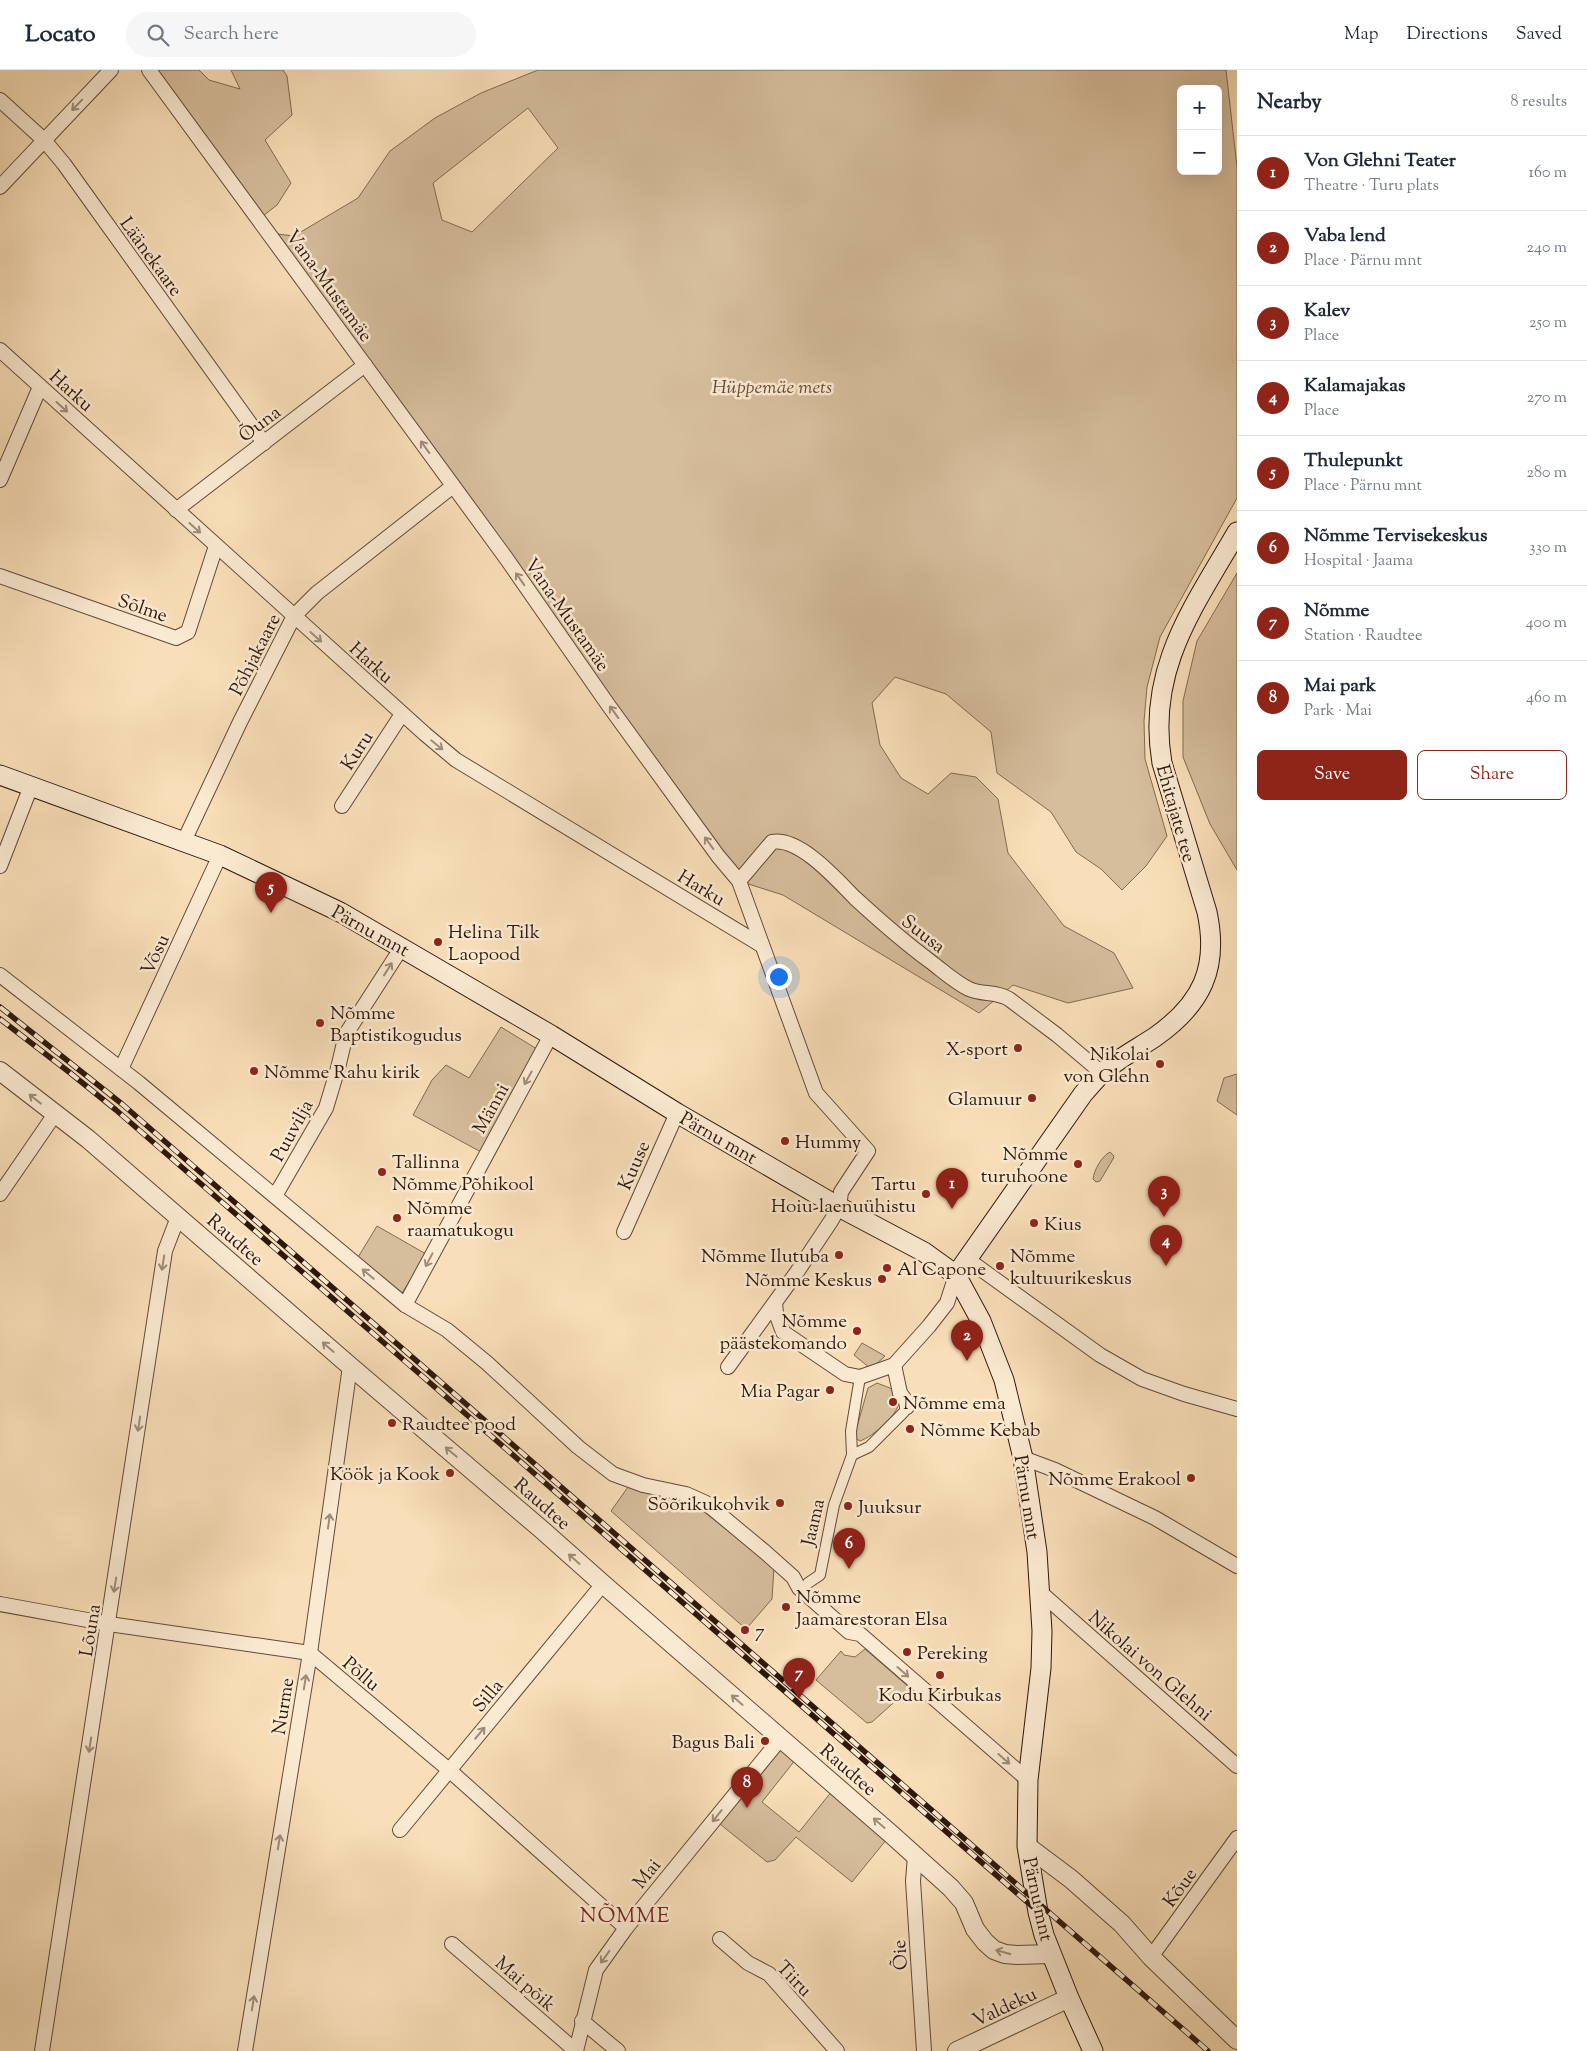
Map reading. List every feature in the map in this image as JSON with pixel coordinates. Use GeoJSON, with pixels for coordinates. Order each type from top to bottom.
{"type":"FeatureCollection","features":[{"type":"Feature","properties":{"kind":"main road","name":"Ehitajate tee"},"geometry":{"type":"LineString","coordinates":[[956,1275],[1083,1094],[1106,1070],[1156,1036],[1186,1011],[1197,997],[1208,968],[1212,934],[1162,763],[1158,740],[1160,707],[1171,651],[1182,626],[1237,532]]}},
{"type":"Feature","properties":{"kind":"main road","name":"Pärnu mnt"},"geometry":{"type":"LineString","coordinates":[[0,775],[220,855],[314,899],[402,947],[551,1035],[677,1113],[839,1207],[903,1239],[956,1275],[981,1321],[1004,1380],[1023,1458],[1034,1524],[1040,1592],[1042,1668],[1028,1780],[1027,1846],[1038,1912],[1051,1954],[1093,2051]]}},
{"type":"Feature","properties":{"kind":"street"},"geometry":{"type":"LineString","coordinates":[[0,187],[111,70]]}},
{"type":"Feature","properties":{"kind":"street","name":"Vana-Mustamäe"},"geometry":{"type":"LineString","coordinates":[[149,70],[453,486],[609,706],[739,882],[816,1093],[868,1151],[841,1192],[839,1207]]}},
{"type":"Feature","properties":{"kind":"street","name":"Läänekaare"},"geometry":{"type":"LineString","coordinates":[[0,100],[44,140],[264,443]]}},
{"type":"Feature","properties":{"kind":"street","name":"Harku"},"geometry":{"type":"LineString","coordinates":[[0,350],[402,714],[456,760],[761,944]]}},
{"type":"Feature","properties":{"kind":"street","name":"Õuna"},"geometry":{"type":"LineString","coordinates":[[176,510],[365,365]]}},
{"type":"Feature","properties":{"kind":"street"},"geometry":{"type":"LineString","coordinates":[[0,480],[40,387]]}},
{"type":"Feature","properties":{"kind":"street","name":"Põhjakaare"},"geometry":{"type":"LineString","coordinates":[[184,841],[240,722],[294,616],[317,593],[453,486]]}},
{"type":"Feature","properties":{"kind":"street","name":"Sõlme"},"geometry":{"type":"LineString","coordinates":[[0,576],[176,638],[188,632],[216,546]]}},
{"type":"Feature","properties":{"kind":"street","name":"Kuru"},"geometry":{"type":"LineString","coordinates":[[342,806],[402,714]]}},
{"type":"Feature","properties":{"kind":"street"},"geometry":{"type":"LineString","coordinates":[[0,866],[31,786]]}},
{"type":"Feature","properties":{"kind":"street","name":"Suusa"},"geometry":{"type":"LineString","coordinates":[[739,882],[772,842],[782,841],[788,843],[815,860],[895,935],[949,976],[970,989],[983,993],[998,994],[1009,999],[1106,1070]]}},
{"type":"Feature","properties":{"kind":"street","name":"Võsu"},"geometry":{"type":"LineString","coordinates":[[122,1069],[220,855]]}},
{"type":"Feature","properties":{"kind":"street","name":"Puuvilja"},"geometry":{"type":"LineString","coordinates":[[275,1196],[326,1108],[346,1034],[402,947]]}},
{"type":"Feature","properties":{"kind":"street"},"geometry":{"type":"LineString","coordinates":[[0,975],[122,1069],[405,1305],[447,1330],[487,1363],[597,1463],[613,1474],[642,1485],[686,1494],[706,1503],[803,1586],[849,1632],[860,1634],[1028,1780]]}},
{"type":"Feature","properties":{"kind":"street","name":"Männi"},"geometry":{"type":"LineString","coordinates":[[405,1305],[551,1035]]}},
{"type":"Feature","properties":{"kind":"street","name":"Raudtee"},"geometry":{"type":"LineString","coordinates":[[0,1071],[88,1139],[541,1529],[915,1856],[951,1888],[964,1903],[975,1929],[994,1950],[1005,1954],[1017,1955],[1051,1954]]}},
{"type":"Feature","properties":{"kind":"street","name":"Kuuse"},"geometry":{"type":"LineString","coordinates":[[624,1232],[677,1113]]}},
{"type":"Feature","properties":{"kind":"street"},"geometry":{"type":"LineString","coordinates":[[0,1194],[55,1114]]}},
{"type":"Feature","properties":{"kind":"street"},"geometry":{"type":"LineString","coordinates":[[728,1367],[775,1303],[839,1207]]}},
{"type":"Feature","properties":{"kind":"street","name":"Lõuna"},"geometry":{"type":"LineString","coordinates":[[42,2051],[165,1252],[178,1217]]}},
{"type":"Feature","properties":{"kind":"street"},"geometry":{"type":"LineString","coordinates":[[967,1259],[996,1282],[1100,1355],[1142,1379],[1184,1394],[1237,1409]]}},
{"type":"Feature","properties":{"kind":"street"},"geometry":{"type":"LineString","coordinates":[[775,1303],[782,1332],[845,1374],[860,1377],[894,1364],[947,1303],[956,1275]]}},
{"type":"Feature","properties":{"kind":"street"},"geometry":{"type":"LineString","coordinates":[[852,1455],[869,1447],[907,1407],[906,1401],[900,1393],[894,1364]]}},
{"type":"Feature","properties":{"kind":"street","name":"Nurme"},"geometry":{"type":"LineString","coordinates":[[245,2051],[310,1653],[350,1366]]}},
{"type":"Feature","properties":{"kind":"street","name":"Jaama"},"geometry":{"type":"LineString","coordinates":[[803,1586],[820,1575],[834,1505],[852,1455],[851,1431],[860,1377]]}},
{"type":"Feature","properties":{"kind":"street"},"geometry":{"type":"LineString","coordinates":[[1023,1458],[1055,1470],[1155,1518],[1236,1565]]}},
{"type":"Feature","properties":{"kind":"street","name":"Silla"},"geometry":{"type":"LineString","coordinates":[[400,1830],[603,1584]]}},
{"type":"Feature","properties":{"kind":"street","name":"Nikolai von Glehni"},"geometry":{"type":"LineString","coordinates":[[1040,1592],[1237,1766]]}},
{"type":"Feature","properties":{"kind":"street"},"geometry":{"type":"LineString","coordinates":[[0,1604],[109,1624],[310,1653]]}},
{"type":"Feature","properties":{"kind":"street","name":"Põllu"},"geometry":{"type":"LineString","coordinates":[[310,1653],[449,1770],[626,1928]]}},
{"type":"Feature","properties":{"kind":"street","name":"Mai"},"geometry":{"type":"LineString","coordinates":[[576,2051],[596,1970],[626,1928],[781,1738]]}},
{"type":"Feature","properties":{"kind":"street","name":"Kõue"},"geometry":{"type":"LineString","coordinates":[[1151,1957],[1237,1838]]}},
{"type":"Feature","properties":{"kind":"street"},"geometry":{"type":"LineString","coordinates":[[1027,1846],[1071,1879],[1122,1924],[1151,1957],[1237,2040]]}},
{"type":"Feature","properties":{"kind":"street","name":"Õie"},"geometry":{"type":"LineString","coordinates":[[915,1856],[913,1882],[924,2051]]}},
{"type":"Feature","properties":{"kind":"street","name":"Tiiru"},"geometry":{"type":"LineString","coordinates":[[720,1939],[748,1963],[769,1974],[837,2051]]}},
{"type":"Feature","properties":{"kind":"street","name":"Mai põik"},"geometry":{"type":"LineString","coordinates":[[452,1944],[576,2051]]}},
{"type":"Feature","properties":{"kind":"street","name":"Valdeku"},"geometry":{"type":"LineString","coordinates":[[957,2051],[1069,1998]]}},
{"type":"Feature","properties":{"kind":"street"},"geometry":{"type":"LineString","coordinates":[[582,2022],[618,2051]]}},
{"type":"Feature","properties":{"kind":"green space"},"geometry":{"type":"Polygon","coordinates":[[[149,70],[199,70],[209,80],[240,89],[231,70],[283,70],[287,76],[292,115],[265,140],[291,183],[277,205],[259,219],[149,70]]]}},
{"type":"Feature","properties":{"kind":"green space","name":"Hüppemäe mets"},"geometry":{"type":"Polygon","coordinates":[[[538,70],[1226,70],[1237,167],[1237,498],[1160,637],[1147,687],[1144,721],[1145,759],[1167,836],[1146,866],[1122,890],[1101,869],[1076,852],[1051,812],[997,773],[991,732],[946,694],[895,677],[872,703],[880,745],[901,778],[928,794],[951,773],[976,777],[998,799],[1008,853],[1064,926],[1114,953],[1133,988],[1068,1003],[1013,985],[979,1013],[783,895],[739,881],[269,233],[294,236],[358,198],[390,151],[435,118],[481,93],[538,70]],[[528,108],[433,183],[442,220],[472,232],[558,148],[528,108]]]}},
{"type":"Feature","properties":{"kind":"green space"},"geometry":{"type":"Polygon","coordinates":[[[1237,573],[1237,870],[1210,824],[1183,757],[1183,701],[1197,641],[1237,573]]]}},
{"type":"Feature","properties":{"kind":"green space"},"geometry":{"type":"Polygon","coordinates":[[[501,1027],[537,1049],[481,1152],[413,1115],[432,1080],[446,1065],[469,1078],[501,1027]]]}},
{"type":"Feature","properties":{"kind":"green space"},"geometry":{"type":"Polygon","coordinates":[[[1237,1074],[1237,1115],[1217,1101],[1224,1078],[1237,1074]]]}},
{"type":"Feature","properties":{"kind":"green space"},"geometry":{"type":"Polygon","coordinates":[[[1110,1152],[1114,1156],[1113,1159],[1100,1181],[1096,1182],[1093,1179],[1097,1168],[1101,1160],[1110,1152]]]}},
{"type":"Feature","properties":{"kind":"green space"},"geometry":{"type":"Polygon","coordinates":[[[377,1226],[426,1254],[401,1295],[357,1259],[377,1226]]]}},
{"type":"Feature","properties":{"kind":"green space"},"geometry":{"type":"Polygon","coordinates":[[[862,1343],[885,1356],[871,1369],[854,1355],[862,1343]]]}},
{"type":"Feature","properties":{"kind":"green space"},"geometry":{"type":"Polygon","coordinates":[[[877,1383],[896,1392],[899,1404],[885,1424],[872,1435],[860,1441],[855,1438],[855,1434],[868,1388],[877,1383]]]}},
{"type":"Feature","properties":{"kind":"green space"},"geometry":{"type":"Polygon","coordinates":[[[628,1487],[694,1504],[774,1567],[772,1599],[746,1629],[611,1511],[628,1487]]]}},
{"type":"Feature","properties":{"kind":"green space"},"geometry":{"type":"Polygon","coordinates":[[[865,1649],[910,1688],[872,1722],[867,1723],[816,1680],[841,1651],[844,1655],[855,1657],[865,1649]]]}},
{"type":"Feature","properties":{"kind":"green space"},"geometry":{"type":"Polygon","coordinates":[[[781,1738],[800,1754],[762,1802],[799,1832],[836,1786],[891,1834],[852,1882],[796,1837],[775,1860],[767,1862],[715,1820],[781,1738]]]}},
{"type":"Feature","properties":{"kind":"railway"},"geometry":{"type":"LineString","coordinates":[[0,1007],[122,1104],[1208,2051]]}},
{"type":"Feature","properties":{"kind":"railway"},"geometry":{"type":"LineString","coordinates":[[0,1019],[116,1110],[1041,1914]]}},
{"type":"Feature","properties":{"kind":"place","name":"Thulepunkt"},"geometry":{"type":"Point","coordinates":[271,913]}},
{"type":"Feature","properties":{"kind":"place","name":"Helina Tilk Laopood"},"geometry":{"type":"Point","coordinates":[438,942]}},
{"type":"Feature","properties":{"kind":"place","name":"Nõmme Baptistikogudus"},"geometry":{"type":"Point","coordinates":[320,1023]}},
{"type":"Feature","properties":{"kind":"place","name":"X-sport"},"geometry":{"type":"Point","coordinates":[1018,1048]}},
{"type":"Feature","properties":{"kind":"place","name":"Nikolai von Glehn"},"geometry":{"type":"Point","coordinates":[1160,1064]}},
{"type":"Feature","properties":{"kind":"place","name":"Nõmme Rahu kirik"},"geometry":{"type":"Point","coordinates":[254,1071]}},
{"type":"Feature","properties":{"kind":"place","name":"Glamuur"},"geometry":{"type":"Point","coordinates":[1032,1098]}},
{"type":"Feature","properties":{"kind":"place","name":"Hummy"},"geometry":{"type":"Point","coordinates":[785,1141]}},
{"type":"Feature","properties":{"kind":"place","name":"Nõmme turuhoone"},"geometry":{"type":"Point","coordinates":[1078,1164]}},
{"type":"Feature","properties":{"kind":"place","name":"Tallinna Nõmme Põhikool"},"geometry":{"type":"Point","coordinates":[382,1172]}},
{"type":"Feature","properties":{"kind":"place","name":"Tartu Hoiu-laenuühistu"},"geometry":{"type":"Point","coordinates":[926,1194]}},
{"type":"Feature","properties":{"kind":"place","name":"Von Glehni Teater"},"geometry":{"type":"Point","coordinates":[952,1209]}},
{"type":"Feature","properties":{"kind":"place","name":"Kalev"},"geometry":{"type":"Point","coordinates":[1164,1217]}},
{"type":"Feature","properties":{"kind":"place","name":"Nõmme raamatukogu"},"geometry":{"type":"Point","coordinates":[397,1218]}},
{"type":"Feature","properties":{"kind":"place","name":"Kius"},"geometry":{"type":"Point","coordinates":[1034,1223]}},
{"type":"Feature","properties":{"kind":"place","name":"Nõmme Ilutuba"},"geometry":{"type":"Point","coordinates":[839,1255]}},
{"type":"Feature","properties":{"kind":"place","name":"Nõmme kultuurikeskus"},"geometry":{"type":"Point","coordinates":[1000,1266]}},
{"type":"Feature","properties":{"kind":"place","name":"Kalamajakas"},"geometry":{"type":"Point","coordinates":[1166,1266]}},
{"type":"Feature","properties":{"kind":"place","name":"Al Capone"},"geometry":{"type":"Point","coordinates":[887,1268]}},
{"type":"Feature","properties":{"kind":"place","name":"Nõmme Keskus"},"geometry":{"type":"Point","coordinates":[882,1279]}},
{"type":"Feature","properties":{"kind":"place","name":"Nõmme päästekomando"},"geometry":{"type":"Point","coordinates":[857,1331]}},
{"type":"Feature","properties":{"kind":"place","name":"Vaba lend"},"geometry":{"type":"Point","coordinates":[967,1361]}},
{"type":"Feature","properties":{"kind":"place","name":"Mia Pagar"},"geometry":{"type":"Point","coordinates":[830,1390]}},
{"type":"Feature","properties":{"kind":"place","name":"Nõmme ema"},"geometry":{"type":"Point","coordinates":[893,1402]}},
{"type":"Feature","properties":{"kind":"place","name":"Raudtee pood"},"geometry":{"type":"Point","coordinates":[392,1423]}},
{"type":"Feature","properties":{"kind":"place","name":"Nõmme Kebab"},"geometry":{"type":"Point","coordinates":[910,1429]}},
{"type":"Feature","properties":{"kind":"place","name":"Köök ja Kook"},"geometry":{"type":"Point","coordinates":[450,1473]}},
{"type":"Feature","properties":{"kind":"place","name":"Nõmme Erakool"},"geometry":{"type":"Point","coordinates":[1191,1478]}},
{"type":"Feature","properties":{"kind":"place","name":"Sõõrikukohvik"},"geometry":{"type":"Point","coordinates":[780,1503]}},
{"type":"Feature","properties":{"kind":"place","name":"Juuksur"},"geometry":{"type":"Point","coordinates":[848,1506]}},
{"type":"Feature","properties":{"kind":"place","name":"Nõmme Tervisekeskus"},"geometry":{"type":"Point","coordinates":[849,1569]}},
{"type":"Feature","properties":{"kind":"place","name":"Nõmme Jaamarestoran Elsa"},"geometry":{"type":"Point","coordinates":[786,1607]}},
{"type":"Feature","properties":{"kind":"place","name":"7"},"geometry":{"type":"Point","coordinates":[745,1630]}},
{"type":"Feature","properties":{"kind":"place","name":"Pereking"},"geometry":{"type":"Point","coordinates":[907,1652]}},
{"type":"Feature","properties":{"kind":"place","name":"Kodu Kirbukas"},"geometry":{"type":"Point","coordinates":[940,1675]}},
{"type":"Feature","properties":{"kind":"place","name":"Nõmme"},"geometry":{"type":"Point","coordinates":[799,1699]}},
{"type":"Feature","properties":{"kind":"place","name":"Bagus Bali"},"geometry":{"type":"Point","coordinates":[765,1741]}},
{"type":"Feature","properties":{"kind":"place","name":"Mai park"},"geometry":{"type":"Point","coordinates":[747,1808]}},
{"type":"Feature","properties":{"kind":"district","name":"NÕMME"},"geometry":{"type":"Point","coordinates":[625,1915]}}]}
